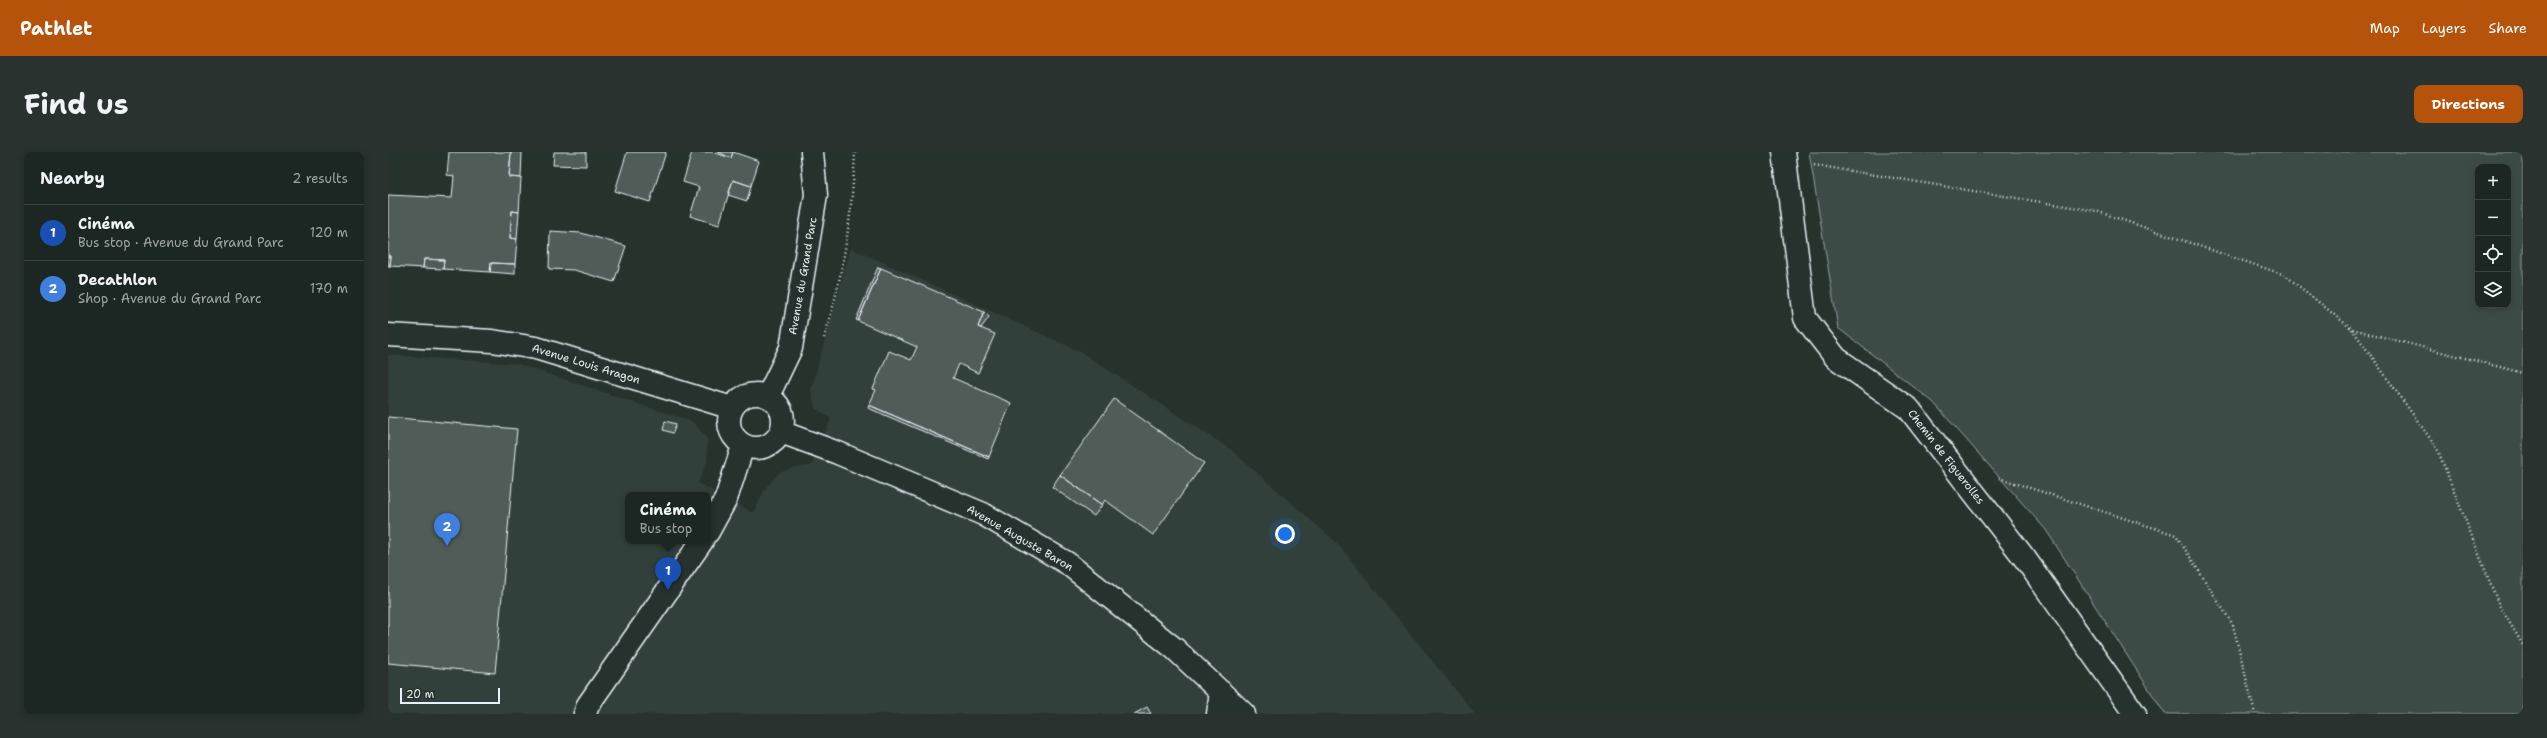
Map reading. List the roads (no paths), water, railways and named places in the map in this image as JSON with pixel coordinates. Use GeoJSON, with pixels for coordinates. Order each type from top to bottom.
{"type":"FeatureCollection","features":[{"type":"Feature","properties":{"kind":"street","name":"Avenue du Grand Parc"},"geometry":{"type":"LineString","coordinates":[[768,396],[791,348],[816,195],[812,152]]}},
{"type":"Feature","properties":{"kind":"street","name":"Chemin de Figuerolles"},"geometry":{"type":"LineString","coordinates":[[1785,156],[1805,318],[1836,358],[1909,409],[2026,560],[2136,714]]}},
{"type":"Feature","properties":{"kind":"street","name":"Avenue Louis Aragon"},"geometry":{"type":"LineString","coordinates":[[388,335],[492,341],[536,348],[732,408]]}},
{"type":"Feature","properties":{"kind":"street"},"geometry":{"type":"LineString","coordinates":[[756,394],[768,396],[776,402],[782,412],[784,422],[781,432],[768,446],[754,448],[743,446],[734,438],[730,429],[728,419],[732,408],[739,400],[747,395],[756,394]]}},
{"type":"Feature","properties":{"kind":"street","name":"Avenue Auguste Baron"},"geometry":{"type":"LineString","coordinates":[[781,432],[853,459],[983,514],[1067,563],[1175,649],[1244,714]]}},
{"type":"Feature","properties":{"kind":"street"},"geometry":{"type":"LineString","coordinates":[[711,526],[726,499],[743,446]]}},
{"type":"Feature","properties":{"kind":"street"},"geometry":{"type":"LineString","coordinates":[[582,711],[700,544]]}},
{"type":"Feature","properties":{"kind":"street"},"geometry":{"type":"LineString","coordinates":[[1218,714],[1220,692]]}},
{"type":"Feature","properties":{"kind":"place","name":"Decathlon"},"geometry":{"type":"Point","coordinates":[447,546]}},
{"type":"Feature","properties":{"kind":"place","name":"Cinéma"},"geometry":{"type":"Point","coordinates":[668,590]}}]}
